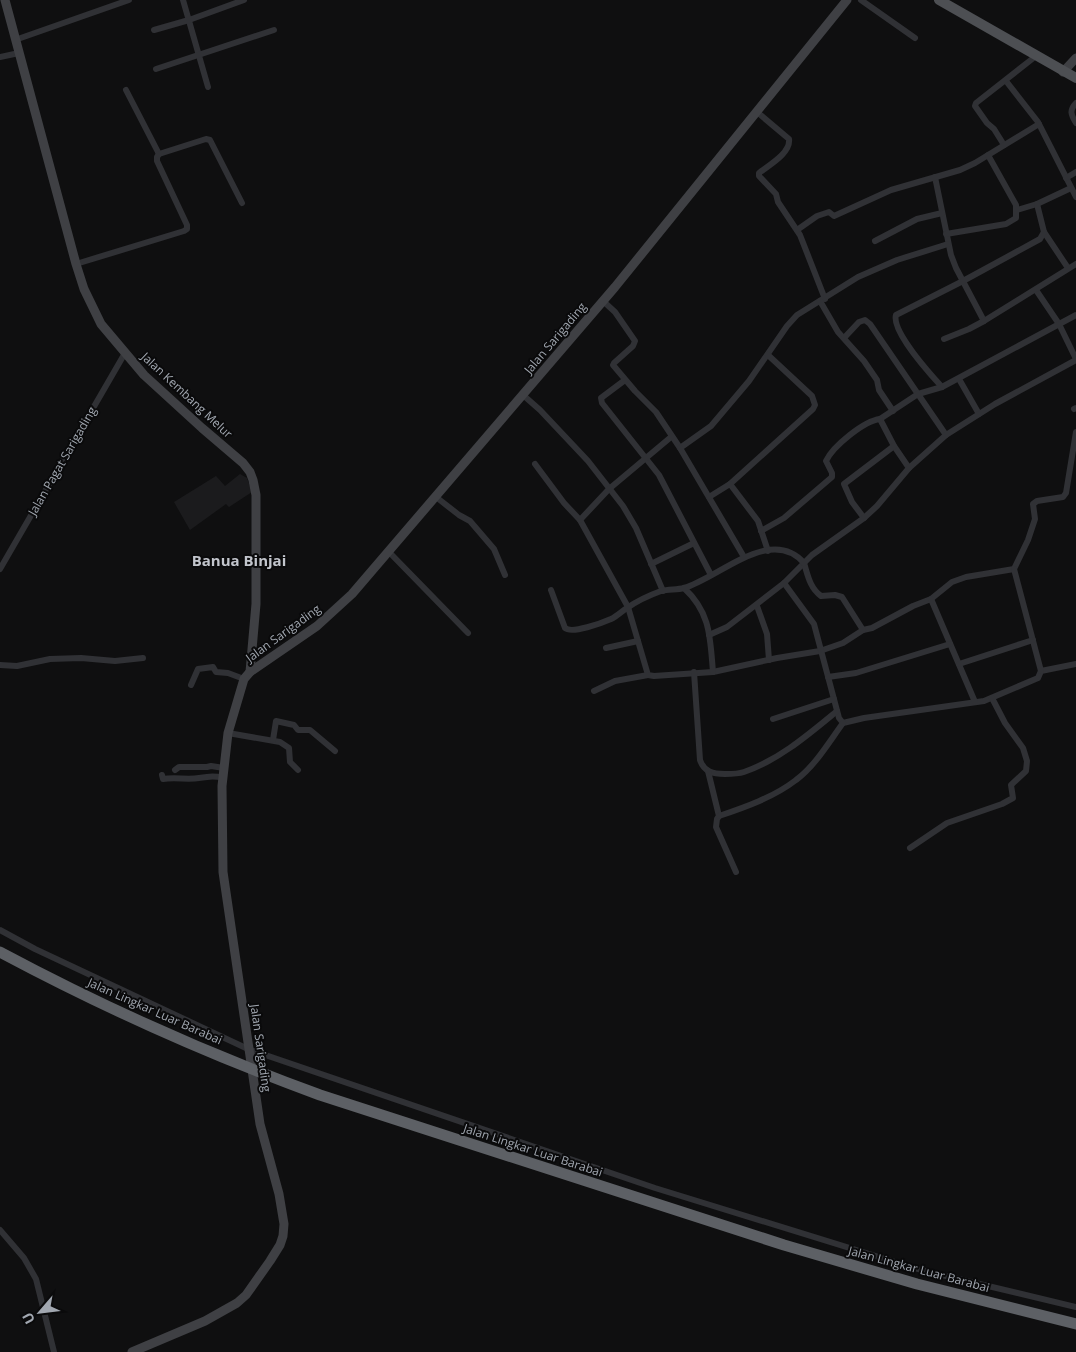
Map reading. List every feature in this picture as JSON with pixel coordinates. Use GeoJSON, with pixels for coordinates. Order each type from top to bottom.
{"type":"FeatureCollection","features":[{"type":"Feature","properties":{"kind":"highway","name":"Jalan Lingkar Luar Barabai"},"geometry":{"type":"LineString","coordinates":[[0,952],[122,1014],[251,1070],[375,1114],[784,1245],[917,1284],[1076,1324]]}},
{"type":"Feature","properties":{"kind":"main road"},"geometry":{"type":"LineString","coordinates":[[939,0],[1063,72],[1076,77]]}},
{"type":"Feature","properties":{"kind":"street","name":"Jalan Kembang Melur"},"geometry":{"type":"LineString","coordinates":[[5,0],[76,264],[84,290],[101,324],[144,375],[243,463],[253,480],[256,495],[256,604],[247,676]]}},
{"type":"Feature","properties":{"kind":"street"},"geometry":{"type":"LineString","coordinates":[[15,40],[117,2],[129,0]]}},
{"type":"Feature","properties":{"kind":"street"},"geometry":{"type":"LineString","coordinates":[[182,0],[208,87]]}},
{"type":"Feature","properties":{"kind":"street"},"geometry":{"type":"LineString","coordinates":[[154,30],[189,20],[244,0]]}},
{"type":"Feature","properties":{"kind":"street","name":"Jalan Sarigading"},"geometry":{"type":"LineString","coordinates":[[132,1352],[205,1321],[237,1303],[246,1295],[280,1245],[284,1224],[279,1194],[260,1124],[223,872],[223,778],[228,733],[247,676],[317,626],[352,594],[603,301],[847,0]]}},
{"type":"Feature","properties":{"kind":"street"},"geometry":{"type":"LineString","coordinates":[[861,0],[915,38]]}},
{"type":"Feature","properties":{"kind":"street"},"geometry":{"type":"LineString","coordinates":[[156,69],[274,30]]}},
{"type":"Feature","properties":{"kind":"street"},"geometry":{"type":"LineString","coordinates":[[0,57],[19,53]]}},
{"type":"Feature","properties":{"kind":"street"},"geometry":{"type":"LineString","coordinates":[[1004,145],[994,129],[987,123],[975,106],[976,103],[1036,56]]}},
{"type":"Feature","properties":{"kind":"street"},"geometry":{"type":"LineString","coordinates":[[1063,72],[1076,58]]}},
{"type":"Feature","properties":{"kind":"street"},"geometry":{"type":"LineString","coordinates":[[1006,81],[1039,124],[1076,198]]}},
{"type":"Feature","properties":{"kind":"street"},"geometry":{"type":"LineString","coordinates":[[76,264],[184,231],[187,228],[157,161],[159,154],[126,90]]}},
{"type":"Feature","properties":{"kind":"street"},"geometry":{"type":"LineString","coordinates":[[1076,103],[1071,108],[1076,123]]}},
{"type":"Feature","properties":{"kind":"street"},"geometry":{"type":"LineString","coordinates":[[757,112],[789,139],[790,145],[759,174],[776,194],[778,202],[797,230],[806,248],[822,300],[838,332],[864,361],[877,380],[879,390],[893,411]]}},
{"type":"Feature","properties":{"kind":"street"},"geometry":{"type":"LineString","coordinates":[[797,230],[817,216],[829,212],[834,216],[891,190],[960,170],[1039,124]]}},
{"type":"Feature","properties":{"kind":"street"},"geometry":{"type":"LineString","coordinates":[[159,154],[206,139],[210,140],[242,203]]}},
{"type":"Feature","properties":{"kind":"street"},"geometry":{"type":"LineString","coordinates":[[946,234],[1006,224],[1014,220],[1018,214],[1016,205],[988,155]]}},
{"type":"Feature","properties":{"kind":"street"},"geometry":{"type":"LineString","coordinates":[[1066,178],[1076,172]]}},
{"type":"Feature","properties":{"kind":"street"},"geometry":{"type":"LineString","coordinates":[[935,177],[948,244],[956,268],[984,321]]}},
{"type":"Feature","properties":{"kind":"street"},"geometry":{"type":"LineString","coordinates":[[1017,210],[1037,204],[1071,188]]}},
{"type":"Feature","properties":{"kind":"street"},"geometry":{"type":"LineString","coordinates":[[1037,204],[1044,232],[1068,268]]}},
{"type":"Feature","properties":{"kind":"street"},"geometry":{"type":"LineString","coordinates":[[875,241],[917,219],[942,213]]}},
{"type":"Feature","properties":{"kind":"street"},"geometry":{"type":"LineString","coordinates":[[942,388],[924,368],[902,336],[895,317],[1040,239],[1044,232]]}},
{"type":"Feature","properties":{"kind":"street"},"geometry":{"type":"LineString","coordinates":[[680,448],[711,426],[750,381],[787,326],[797,315],[858,277],[897,260],[948,244]]}},
{"type":"Feature","properties":{"kind":"street"},"geometry":{"type":"LineString","coordinates":[[944,339],[984,321],[1076,264]]}},
{"type":"Feature","properties":{"kind":"street"},"geometry":{"type":"LineString","coordinates":[[710,634],[727,628],[757,606],[784,583],[807,559],[864,518],[877,506],[909,468],[946,434],[1076,359],[1058,324],[1036,290]]}},
{"type":"Feature","properties":{"kind":"street"},"geometry":{"type":"LineString","coordinates":[[603,301],[615,312],[635,341],[633,346],[614,363],[615,368],[656,412],[680,448],[744,556]]}},
{"type":"Feature","properties":{"kind":"street"},"geometry":{"type":"LineString","coordinates":[[761,531],[784,518],[832,477],[826,461],[836,446],[872,420],[880,419],[918,394],[942,388],[1076,315]]}},
{"type":"Feature","properties":{"kind":"street"},"geometry":{"type":"LineString","coordinates":[[844,338],[859,322],[865,320],[870,324],[946,434]]}},
{"type":"Feature","properties":{"kind":"street","name":"Jalan Pagat Sarigading"},"geometry":{"type":"LineString","coordinates":[[0,569],[125,353]]}},
{"type":"Feature","properties":{"kind":"street"},"geometry":{"type":"LineString","coordinates":[[709,497],[730,484],[794,428],[815,405],[812,396],[768,355]]}},
{"type":"Feature","properties":{"kind":"street"},"geometry":{"type":"LineString","coordinates":[[959,379],[979,414]]}},
{"type":"Feature","properties":{"kind":"street"},"geometry":{"type":"LineString","coordinates":[[625,380],[601,400],[659,475],[711,575]]}},
{"type":"Feature","properties":{"kind":"street"},"geometry":{"type":"LineString","coordinates":[[523,395],[536,406],[588,461],[623,506],[636,528],[663,591]]}},
{"type":"Feature","properties":{"kind":"street"},"geometry":{"type":"LineString","coordinates":[[880,419],[894,446],[909,468]]}},
{"type":"Feature","properties":{"kind":"street"},"geometry":{"type":"LineString","coordinates":[[719,816],[768,797],[797,780],[814,763],[843,723],[864,718],[984,701],[1038,678],[1041,671],[1014,569],[1035,520],[1033,504],[1037,501],[1063,497],[1066,493],[1076,432]]}},
{"type":"Feature","properties":{"kind":"street"},"geometry":{"type":"LineString","coordinates":[[580,520],[609,489],[671,437]]}},
{"type":"Feature","properties":{"kind":"street"},"geometry":{"type":"LineString","coordinates":[[864,518],[852,502],[844,484],[894,446]]}},
{"type":"Feature","properties":{"kind":"street"},"geometry":{"type":"LineString","coordinates":[[534,464],[564,503],[580,520],[628,607],[648,675]]}},
{"type":"Feature","properties":{"kind":"street"},"geometry":{"type":"LineString","coordinates":[[730,484],[758,521],[768,551]]}},
{"type":"Feature","properties":{"kind":"street"},"geometry":{"type":"LineString","coordinates":[[436,497],[459,516],[470,521],[494,549],[505,575]]}},
{"type":"Feature","properties":{"kind":"street"},"geometry":{"type":"LineString","coordinates":[[651,564],[694,543]]}},
{"type":"Feature","properties":{"kind":"street"},"geometry":{"type":"LineString","coordinates":[[551,590],[566,630],[588,627],[613,618],[628,607],[663,591],[684,588],[744,556],[768,551],[791,552],[804,563],[809,581],[816,592],[821,596],[836,595],[842,597],[863,630]]}},
{"type":"Feature","properties":{"kind":"street"},"geometry":{"type":"LineString","coordinates":[[389,552],[468,633]]}},
{"type":"Feature","properties":{"kind":"street"},"geometry":{"type":"LineString","coordinates":[[594,691],[615,681],[648,675],[712,672],[820,651],[843,643],[863,630],[872,628],[913,606],[931,599],[952,582],[959,579],[1014,569]]}},
{"type":"Feature","properties":{"kind":"street"},"geometry":{"type":"LineString","coordinates":[[784,583],[814,624],[837,711],[843,723]]}},
{"type":"Feature","properties":{"kind":"street"},"geometry":{"type":"LineString","coordinates":[[684,588],[705,614],[710,634],[712,672]]}},
{"type":"Feature","properties":{"kind":"street"},"geometry":{"type":"LineString","coordinates":[[931,599],[975,702]]}},
{"type":"Feature","properties":{"kind":"street"},"geometry":{"type":"LineString","coordinates":[[757,606],[767,634],[768,660]]}},
{"type":"Feature","properties":{"kind":"street"},"geometry":{"type":"LineString","coordinates":[[959,664],[1033,640]]}},
{"type":"Feature","properties":{"kind":"street"},"geometry":{"type":"LineString","coordinates":[[606,648],[638,641]]}},
{"type":"Feature","properties":{"kind":"street"},"geometry":{"type":"LineString","coordinates":[[828,677],[856,673],[950,644]]}},
{"type":"Feature","properties":{"kind":"street"},"geometry":{"type":"LineString","coordinates":[[0,665],[17,666],[56,659],[80,658],[116,661],[143,658]]}},
{"type":"Feature","properties":{"kind":"street"},"geometry":{"type":"LineString","coordinates":[[1041,671],[1076,664]]}},
{"type":"Feature","properties":{"kind":"street"},"geometry":{"type":"LineString","coordinates":[[191,685],[198,669],[213,667],[216,672],[247,676]]}},
{"type":"Feature","properties":{"kind":"street"},"geometry":{"type":"LineString","coordinates":[[694,672],[700,760],[702,767],[718,774],[742,773],[756,767],[798,742],[837,711]]}},
{"type":"Feature","properties":{"kind":"street"},"geometry":{"type":"LineString","coordinates":[[910,848],[947,823],[1002,804],[1013,798],[1011,784],[1026,771],[1028,761],[1023,748],[1005,722],[992,698]]}},
{"type":"Feature","properties":{"kind":"street"},"geometry":{"type":"LineString","coordinates":[[773,719],[834,699]]}},
{"type":"Feature","properties":{"kind":"street"},"geometry":{"type":"LineString","coordinates":[[273,740],[276,721],[294,725],[298,730],[310,730],[335,751]]}},
{"type":"Feature","properties":{"kind":"street"},"geometry":{"type":"LineString","coordinates":[[228,733],[280,742],[289,748],[290,762],[298,770]]}},
{"type":"Feature","properties":{"kind":"street"},"geometry":{"type":"LineString","coordinates":[[175,770],[179,767],[211,766],[224,768]]}},
{"type":"Feature","properties":{"kind":"street"},"geometry":{"type":"LineString","coordinates":[[708,771],[719,816],[716,827],[736,872]]}},
{"type":"Feature","properties":{"kind":"street"},"geometry":{"type":"LineString","coordinates":[[162,775],[163,778],[211,776],[223,778]]}},
{"type":"Feature","properties":{"kind":"street"},"geometry":{"type":"LineString","coordinates":[[0,930],[34,949],[248,1049],[655,1188],[921,1270],[1076,1307]]}},
{"type":"Feature","properties":{"kind":"street"},"geometry":{"type":"LineString","coordinates":[[0,1230],[24,1258],[36,1279],[54,1352]]}},
{"type":"Feature","properties":{"kind":"shaded area"},"geometry":{"type":"Polygon","coordinates":[[[240,474],[247,478],[252,492],[229,507],[226,504],[190,530],[174,502],[216,476],[225,486],[240,474]]]}},
{"type":"Feature","properties":{"kind":"district","name":"Banua Binjai"},"geometry":{"type":"Point","coordinates":[239,560]}}]}
